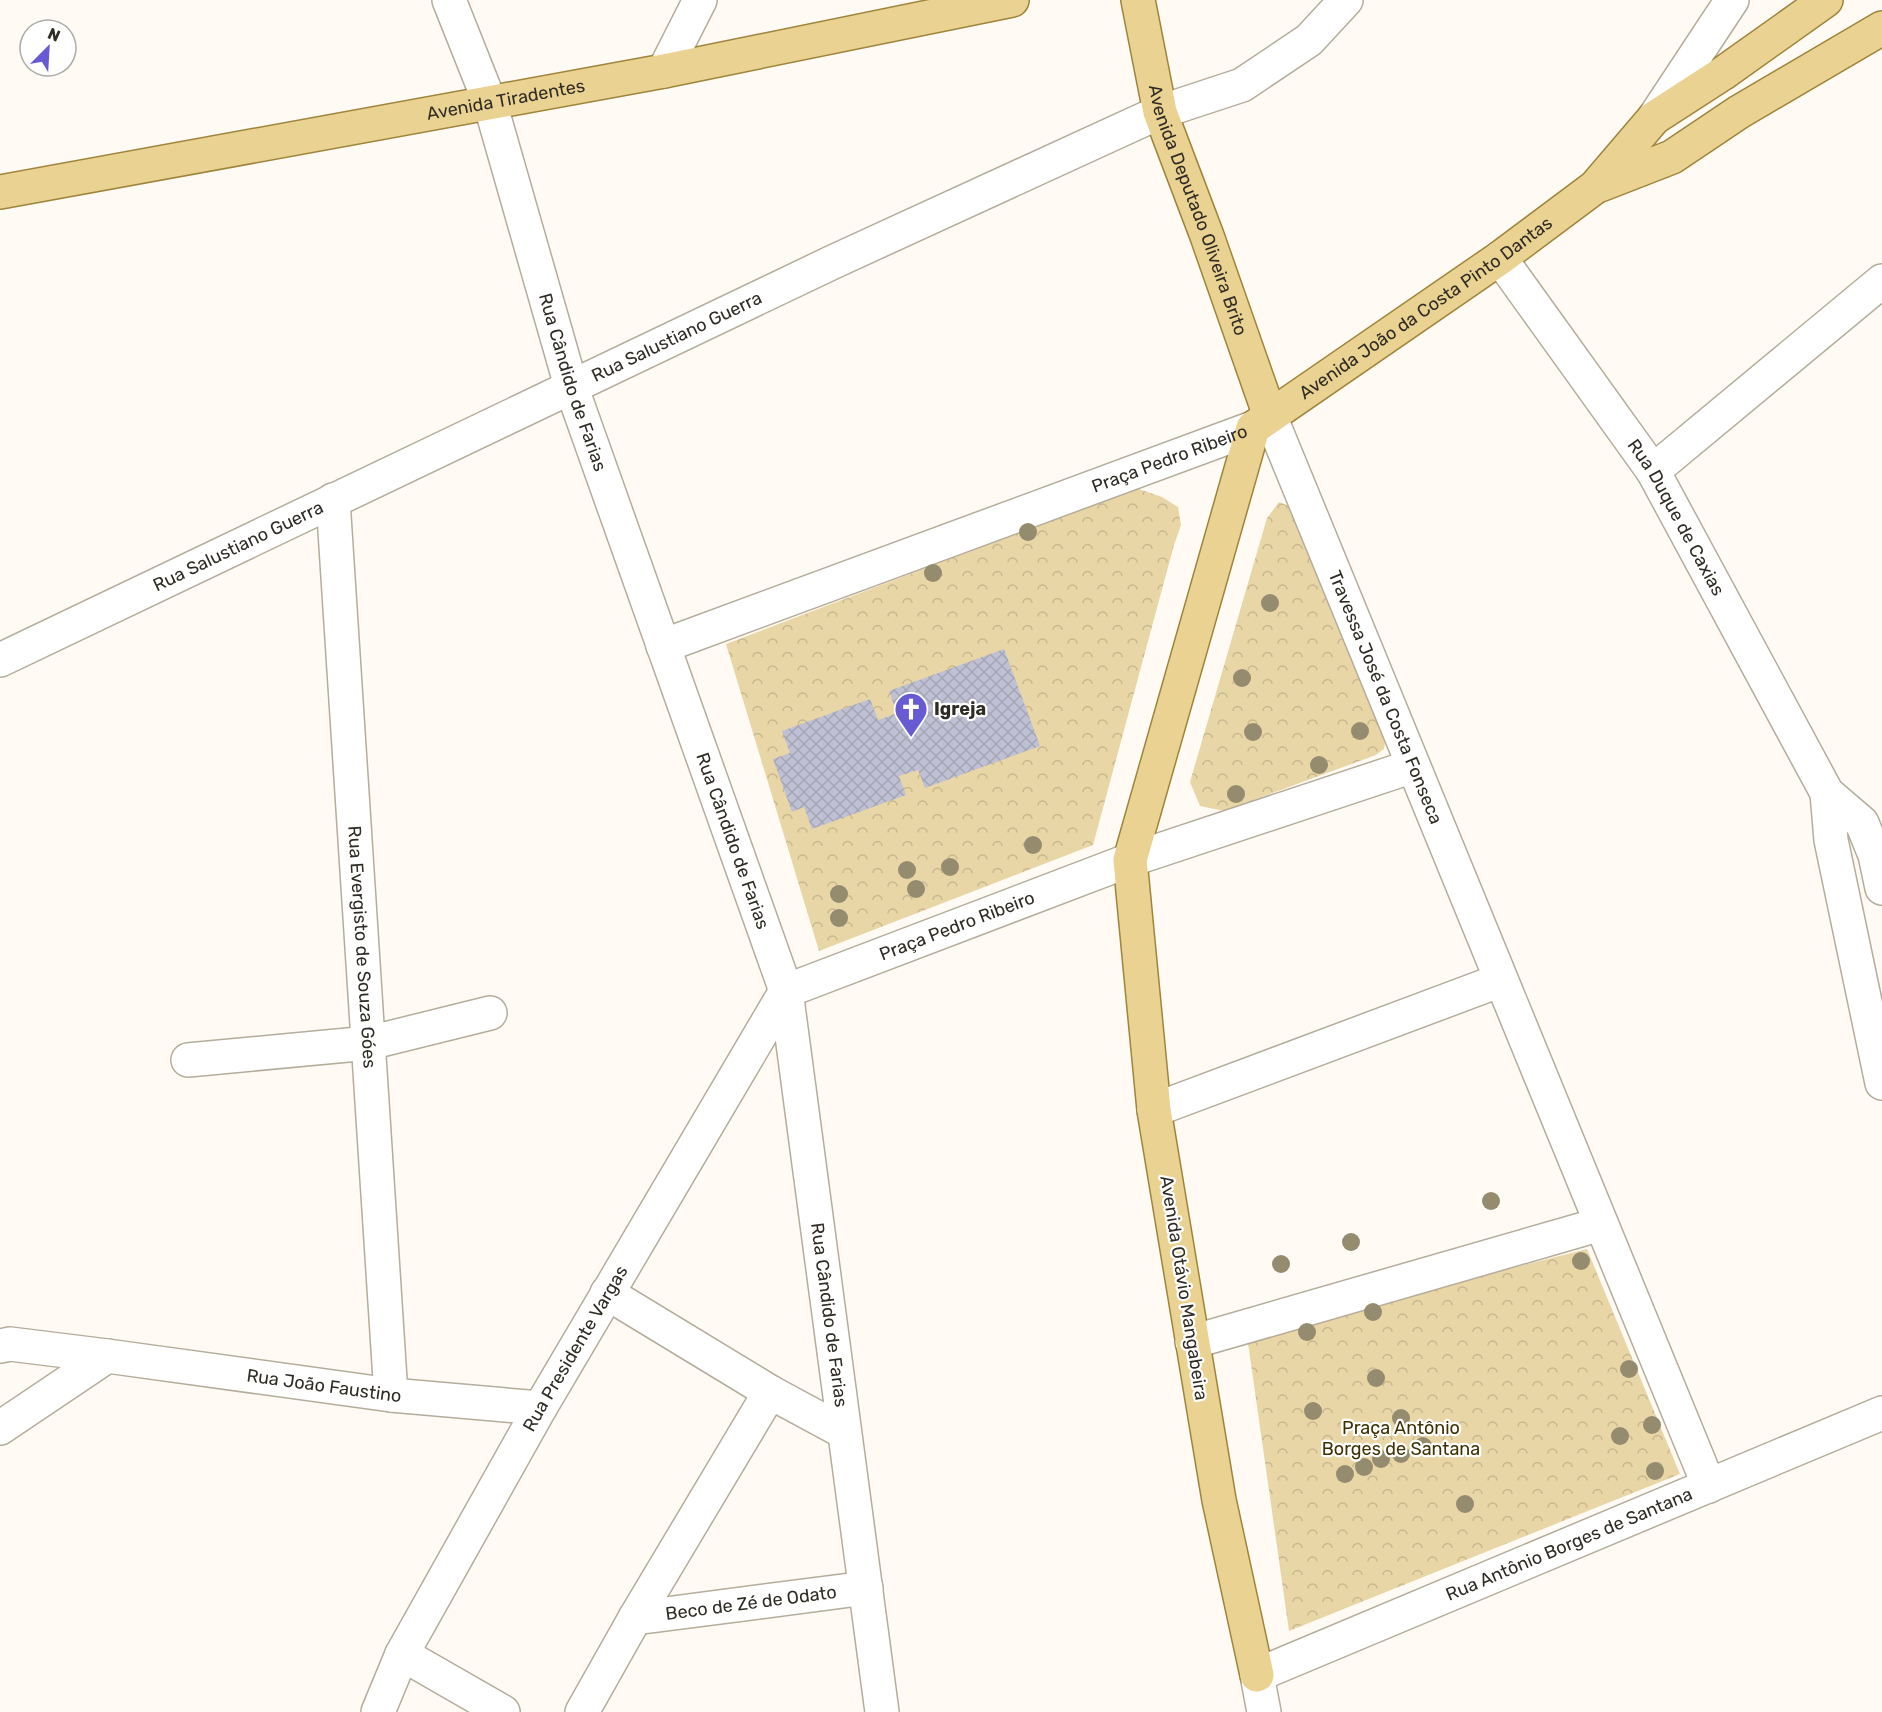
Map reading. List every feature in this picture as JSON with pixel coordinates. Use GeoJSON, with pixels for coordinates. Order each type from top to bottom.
{"type":"FeatureCollection","features":[{"type":"Feature","properties":{"kind":"main road","name":"Avenida Tiradentes"},"geometry":{"type":"LineString","coordinates":[[0,192],[664,71],[1011,0]]}},
{"type":"Feature","properties":{"kind":"main road","name":"Avenida Deputado Oliveira Brito"},"geometry":{"type":"LineString","coordinates":[[1138,0],[1160,112],[1207,236],[1262,422]]}},
{"type":"Feature","properties":{"kind":"main road","name":"Avenida João da Costa Pinto Dantas"},"geometry":{"type":"LineString","coordinates":[[1262,422],[1500,258],[1595,187],[1654,118],[1722,74],[1827,0]]}},
{"type":"Feature","properties":{"kind":"main road","name":"Avenida João da Costa Pinto Dantas"},"geometry":{"type":"LineString","coordinates":[[1595,187],[1672,157],[1739,112],[1882,28]]}},
{"type":"Feature","properties":{"kind":"main road","name":"Praça Pedro Ribeiro"},"geometry":{"type":"LineString","coordinates":[[1130,860],[1262,422]]}},
{"type":"Feature","properties":{"kind":"main road","name":"Avenida Otávio Mangabeira"},"geometry":{"type":"LineString","coordinates":[[1130,860],[1154,1110],[1219,1500],[1257,1675]]}},
{"type":"Feature","properties":{"kind":"street","name":"Rua Cândido de Farias"},"geometry":{"type":"LineString","coordinates":[[449,0],[490,103],[571,386],[786,991],[882,1712]]}},
{"type":"Feature","properties":{"kind":"street"},"geometry":{"type":"LineString","coordinates":[[664,71],[700,0]]}},
{"type":"Feature","properties":{"kind":"street","name":"Rua Salustiano Guerra"},"geometry":{"type":"LineString","coordinates":[[0,660],[843,257],[1160,112],[1242,85],[1309,39],[1346,0]]}},
{"type":"Feature","properties":{"kind":"street"},"geometry":{"type":"LineString","coordinates":[[1654,118],[1732,0]]}},
{"type":"Feature","properties":{"kind":"street","name":"Rua Duque de Caxias"},"geometry":{"type":"LineString","coordinates":[[1500,258],[1653,471],[1827,793],[1831,840],[1882,1083]]}},
{"type":"Feature","properties":{"kind":"street"},"geometry":{"type":"LineString","coordinates":[[1653,471],[1882,281]]}},
{"type":"Feature","properties":{"kind":"street","name":"Praça Pedro Ribeiro"},"geometry":{"type":"LineString","coordinates":[[663,646],[1262,422]]}},
{"type":"Feature","properties":{"kind":"street","name":"Travessa José da Costa Fonseca"},"geometry":{"type":"LineString","coordinates":[[1262,422],[1413,766],[1501,980]]}},
{"type":"Feature","properties":{"kind":"street","name":"Rua Evergisto de Souza Góes"},"geometry":{"type":"LineString","coordinates":[[333,500],[391,1395]]}},
{"type":"Feature","properties":{"kind":"street","name":"Praça Pedro Ribeiro"},"geometry":{"type":"LineString","coordinates":[[786,991],[1130,860],[1413,766]]}},
{"type":"Feature","properties":{"kind":"street","name":"Rua Duque de Caxias"},"geometry":{"type":"LineString","coordinates":[[1827,793],[1872,819],[1875,855],[1882,888]]}},
{"type":"Feature","properties":{"kind":"street"},"geometry":{"type":"LineString","coordinates":[[1831,840],[1872,819]]}},
{"type":"Feature","properties":{"kind":"street"},"geometry":{"type":"LineString","coordinates":[[1154,1110],[1501,980],[1708,1486]]}},
{"type":"Feature","properties":{"kind":"street","name":"Rua Presidente Vargas"},"geometry":{"type":"LineString","coordinates":[[378,1712],[402,1654],[540,1408],[786,991]]}},
{"type":"Feature","properties":{"kind":"street"},"geometry":{"type":"LineString","coordinates":[[188,1060],[369,1043],[490,1013]]}},
{"type":"Feature","properties":{"kind":"street"},"geometry":{"type":"LineString","coordinates":[[1192,1342],[1601,1224]]}},
{"type":"Feature","properties":{"kind":"street"},"geometry":{"type":"LineString","coordinates":[[607,1293],[770,1392],[844,1432]]}},
{"type":"Feature","properties":{"kind":"street","name":"Rua João Faustino"},"geometry":{"type":"LineString","coordinates":[[0,1346],[10,1344],[107,1356],[391,1395],[540,1408]]}},
{"type":"Feature","properties":{"kind":"street"},"geometry":{"type":"LineString","coordinates":[[0,1428],[107,1356]]}},
{"type":"Feature","properties":{"kind":"street"},"geometry":{"type":"LineString","coordinates":[[582,1712],[635,1618],[770,1392]]}},
{"type":"Feature","properties":{"kind":"street","name":"Rua Antônio Borges de Santana"},"geometry":{"type":"LineString","coordinates":[[1257,1675],[1882,1413]]}},
{"type":"Feature","properties":{"kind":"street","name":"Beco de Zé de Odato"},"geometry":{"type":"LineString","coordinates":[[635,1618],[866,1588]]}},
{"type":"Feature","properties":{"kind":"street"},"geometry":{"type":"LineString","coordinates":[[402,1654],[503,1712]]}},
{"type":"Feature","properties":{"kind":"street","name":"Avenida Otávio Mangabeira"},"geometry":{"type":"LineString","coordinates":[[1257,1675],[1264,1712]]}},
{"type":"Feature","properties":{"kind":"green space"},"geometry":{"type":"Polygon","coordinates":[[[1136,488],[1162,497],[1178,507],[1181,525],[1093,845],[819,951],[726,644],[1136,488]]]}},
{"type":"Feature","properties":{"kind":"green space"},"geometry":{"type":"Polygon","coordinates":[[[1279,502],[1289,506],[1387,729],[1384,749],[1376,755],[1224,811],[1200,806],[1190,782],[1267,518],[1279,502]]]}},
{"type":"Feature","properties":{"kind":"green space","name":"Praça Antônio Borges de Santana"},"geometry":{"type":"Polygon","coordinates":[[[1587,1249],[1680,1474],[1289,1631],[1247,1336],[1587,1249]]]}},
{"type":"Feature","properties":{"kind":"building","name":"Igreja"},"geometry":{"type":"Polygon","coordinates":[[[1004,649],[1040,746],[925,788],[918,770],[899,776],[906,795],[812,829],[804,807],[792,812],[773,759],[790,753],[782,731],[870,699],[878,720],[897,713],[889,691],[1004,649]]]}},
{"type":"Feature","properties":{"kind":"place","name":"Igreja"},"geometry":{"type":"Point","coordinates":[911,738]}}]}
